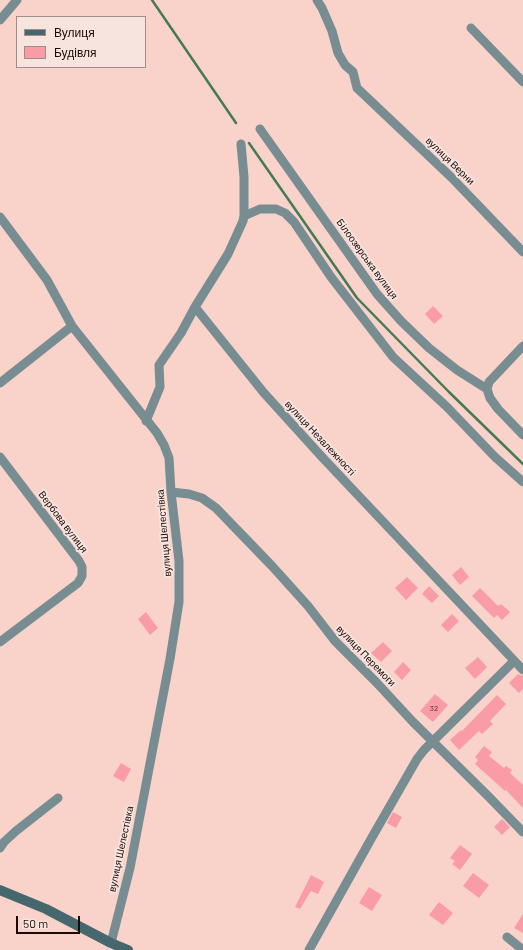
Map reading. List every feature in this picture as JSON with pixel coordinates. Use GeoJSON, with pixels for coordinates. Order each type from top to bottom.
{"type":"FeatureCollection","features":[{"type":"Feature","properties":{"kind":"street"},"geometry":{"type":"LineString","coordinates":[[0,20],[17,0]]}},
{"type":"Feature","properties":{"kind":"street","name":"вулиця Верни"},"geometry":{"type":"LineString","coordinates":[[317,0],[332,31],[338,53],[345,65],[353,72],[357,88],[452,176],[523,252]]}},
{"type":"Feature","properties":{"kind":"street"},"geometry":{"type":"LineString","coordinates":[[471,28],[523,82]]}},
{"type":"Feature","properties":{"kind":"street","name":"Білоозерська вулиця"},"geometry":{"type":"LineString","coordinates":[[260,129],[377,294],[401,321],[430,348],[457,370],[487,389],[490,398],[498,409],[523,435]]}},
{"type":"Feature","properties":{"kind":"street"},"geometry":{"type":"LineString","coordinates":[[146,421],[160,387],[159,365],[181,332],[228,254],[243,221],[244,177],[241,144]]}},
{"type":"Feature","properties":{"kind":"street"},"geometry":{"type":"LineString","coordinates":[[244,216],[260,209],[276,210],[285,213],[294,222],[331,277],[393,357],[447,407],[495,457],[523,482]]}},
{"type":"Feature","properties":{"kind":"street","name":"вулиця Шелестівка"},"geometry":{"type":"LineString","coordinates":[[0,217],[47,280],[72,326],[157,433],[169,458],[171,492],[179,561],[179,602],[170,659],[130,868],[111,943]]}},
{"type":"Feature","properties":{"kind":"street","name":"вулиця Незалежності"},"geometry":{"type":"LineString","coordinates":[[195,307],[269,398],[322,457],[523,670]]}},
{"type":"Feature","properties":{"kind":"street"},"geometry":{"type":"LineString","coordinates":[[0,383],[72,326]]}},
{"type":"Feature","properties":{"kind":"street"},"geometry":{"type":"LineString","coordinates":[[487,389],[489,382],[523,346]]}},
{"type":"Feature","properties":{"kind":"street","name":"Вербова вулиця"},"geometry":{"type":"LineString","coordinates":[[0,642],[78,583],[82,576],[82,567],[79,561],[1,459]]}},
{"type":"Feature","properties":{"kind":"street","name":"вулиця Перемоги"},"geometry":{"type":"LineString","coordinates":[[171,492],[189,494],[202,498],[216,508],[308,606],[335,641],[432,742],[523,832]]}},
{"type":"Feature","properties":{"kind":"street"},"geometry":{"type":"LineString","coordinates":[[309,950],[417,759],[424,750],[514,661]]}},
{"type":"Feature","properties":{"kind":"street"},"geometry":{"type":"LineString","coordinates":[[0,848],[4,842],[58,798]]}},
{"type":"Feature","properties":{"kind":"street"},"geometry":{"type":"LineString","coordinates":[[0,890],[46,909],[111,943],[128,950]]}},
{"type":"Feature","properties":{"kind":"street"},"geometry":{"type":"LineString","coordinates":[[507,937],[523,950]]}},
{"type":"Feature","properties":{"kind":"building"},"geometry":{"type":"Polygon","coordinates":[[[433,306],[443,316],[434,324],[425,314],[433,306]]]}},
{"type":"Feature","properties":{"kind":"building"},"geometry":{"type":"Polygon","coordinates":[[[461,567],[469,577],[460,585],[452,575],[461,567]]]}},
{"type":"Feature","properties":{"kind":"building"},"geometry":{"type":"Polygon","coordinates":[[[407,577],[418,588],[406,600],[395,588],[407,577]]]}},
{"type":"Feature","properties":{"kind":"building"},"geometry":{"type":"Polygon","coordinates":[[[429,586],[439,596],[432,603],[422,594],[429,586]]]}},
{"type":"Feature","properties":{"kind":"building"},"geometry":{"type":"Polygon","coordinates":[[[480,588],[498,606],[501,604],[510,612],[502,620],[497,615],[494,618],[472,596],[480,588]]]}},
{"type":"Feature","properties":{"kind":"building"},"geometry":{"type":"Polygon","coordinates":[[[146,612],[158,628],[150,635],[138,619],[146,612]]]}},
{"type":"Feature","properties":{"kind":"building"},"geometry":{"type":"Polygon","coordinates":[[[452,614],[459,621],[448,632],[441,625],[452,614]]]}},
{"type":"Feature","properties":{"kind":"building"},"geometry":{"type":"Polygon","coordinates":[[[383,642],[392,651],[381,662],[371,653],[383,642]]]}},
{"type":"Feature","properties":{"kind":"building"},"geometry":{"type":"Polygon","coordinates":[[[478,657],[487,667],[475,679],[465,668],[478,657]]]}},
{"type":"Feature","properties":{"kind":"building"},"geometry":{"type":"Polygon","coordinates":[[[403,662],[411,670],[402,680],[394,672],[403,662]]]}},
{"type":"Feature","properties":{"kind":"building"},"geometry":{"type":"Polygon","coordinates":[[[518,674],[523,676],[523,689],[519,693],[509,683],[518,674]]]}},
{"type":"Feature","properties":{"kind":"building"},"geometry":{"type":"Polygon","coordinates":[[[435,694],[448,705],[433,722],[420,711],[435,694]]]}},
{"type":"Feature","properties":{"kind":"building"},"geometry":{"type":"Polygon","coordinates":[[[497,695],[506,704],[490,721],[493,724],[482,734],[479,731],[459,750],[450,740],[461,730],[462,731],[497,695]]]}},
{"type":"Feature","properties":{"kind":"building"},"geometry":{"type":"Polygon","coordinates":[[[484,746],[492,752],[489,756],[504,768],[506,766],[512,770],[510,773],[523,785],[523,808],[506,790],[505,791],[475,764],[478,760],[475,757],[484,746]]]}},
{"type":"Feature","properties":{"kind":"building"},"geometry":{"type":"Polygon","coordinates":[[[121,763],[131,769],[124,782],[113,776],[121,763]]]}},
{"type":"Feature","properties":{"kind":"building"},"geometry":{"type":"Polygon","coordinates":[[[393,812],[402,817],[396,828],[387,823],[393,812]]]}},
{"type":"Feature","properties":{"kind":"building"},"geometry":{"type":"Polygon","coordinates":[[[502,819],[510,827],[502,835],[494,827],[502,819]]]}},
{"type":"Feature","properties":{"kind":"building"},"geometry":{"type":"Polygon","coordinates":[[[460,845],[472,854],[460,870],[452,864],[455,861],[450,858],[460,845]]]}},
{"type":"Feature","properties":{"kind":"building"},"geometry":{"type":"Polygon","coordinates":[[[473,873],[489,885],[479,898],[463,886],[473,873]]]}},
{"type":"Feature","properties":{"kind":"building"},"geometry":{"type":"Polygon","coordinates":[[[311,875],[324,882],[318,894],[311,891],[300,909],[295,907],[311,875]]]}},
{"type":"Feature","properties":{"kind":"building"},"geometry":{"type":"Polygon","coordinates":[[[369,887],[382,895],[372,911],[359,903],[369,887]]]}},
{"type":"Feature","properties":{"kind":"building"},"geometry":{"type":"Polygon","coordinates":[[[439,902],[453,913],[443,925],[429,915],[439,902]]]}},
{"type":"Feature","properties":{"kind":"building"},"geometry":{"type":"Polygon","coordinates":[[[523,914],[523,933],[514,928],[523,914]]]}},
{"type":"Feature","properties":{"kind":"waterway"},"geometry":{"type":"LineString","coordinates":[[152,0],[236,123]]}},
{"type":"Feature","properties":{"kind":"waterway"},"geometry":{"type":"LineString","coordinates":[[249,143],[357,298],[449,392],[523,464]]}}]}
